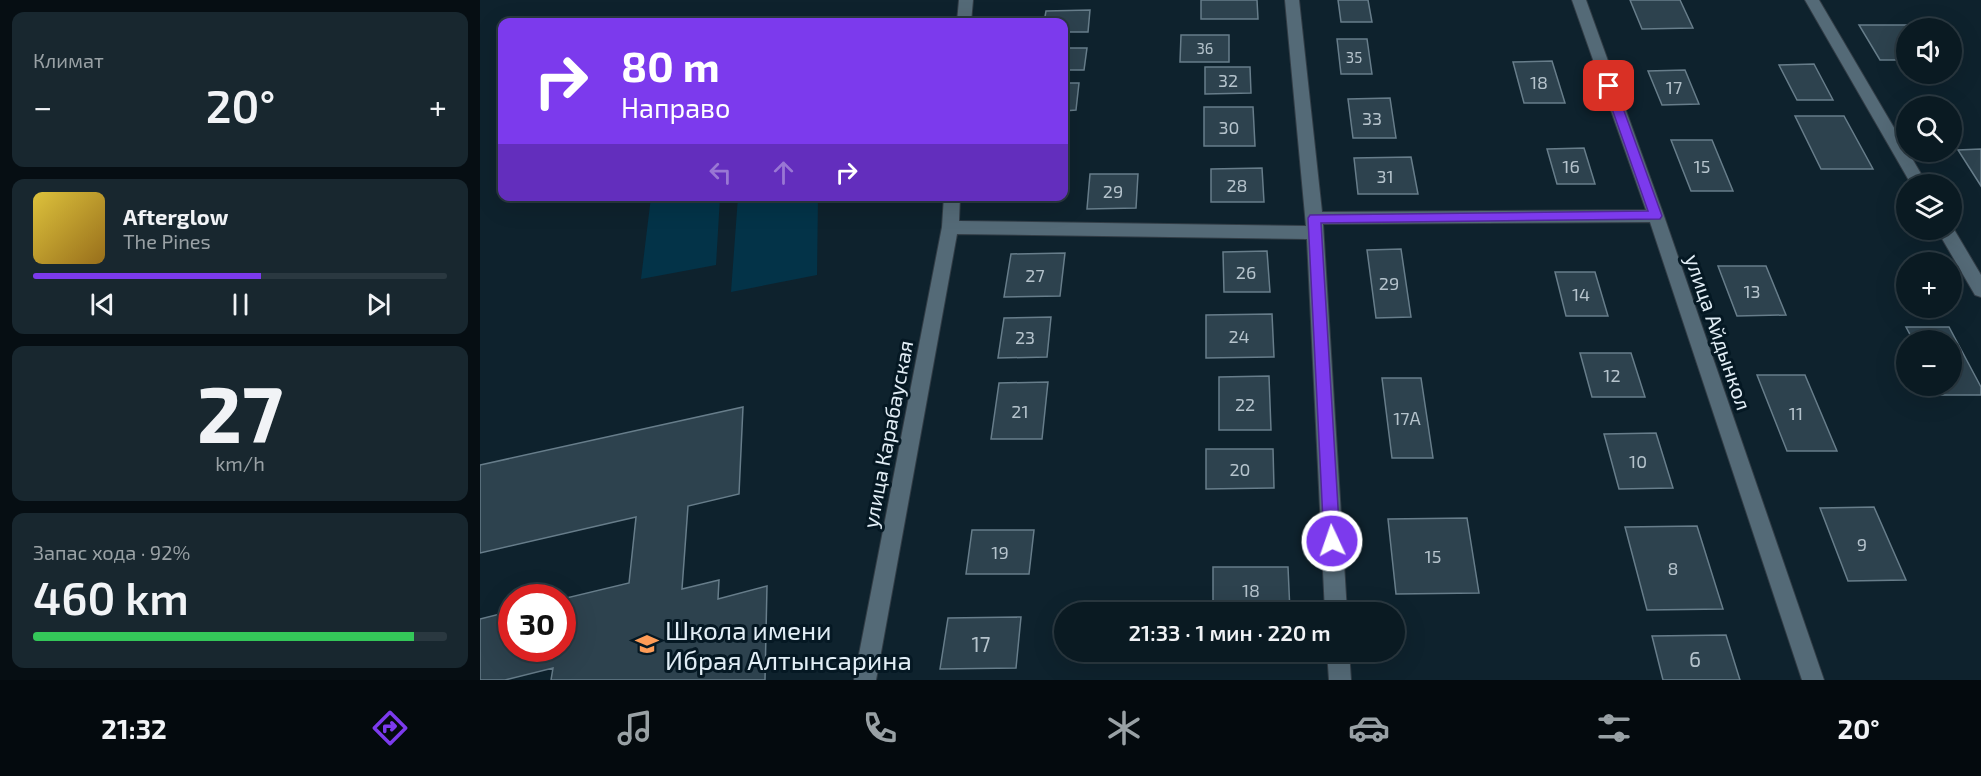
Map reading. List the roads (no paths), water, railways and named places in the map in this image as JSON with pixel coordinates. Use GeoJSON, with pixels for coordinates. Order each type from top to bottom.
{"type":"FeatureCollection","features":[{"type":"Feature","properties":{"kind":"street"},"geometry":{"type":"LineString","coordinates":[[964,18],[966,0]]}},
{"type":"Feature","properties":{"kind":"street"},"geometry":{"type":"LineString","coordinates":[[1292,0],[1314,226],[1335,602]]}},
{"type":"Feature","properties":{"kind":"street","name":"улица Айдынкол"},"geometry":{"type":"LineString","coordinates":[[1579,0],[1656,216],[1813,680]]}},
{"type":"Feature","properties":{"kind":"street"},"geometry":{"type":"LineString","coordinates":[[1812,0],[1913,174]]}},
{"type":"Feature","properties":{"kind":"street","name":"улица Карабауская"},"geometry":{"type":"LineString","coordinates":[[865,680],[950,227],[952,201]]}},
{"type":"Feature","properties":{"kind":"street"},"geometry":{"type":"LineString","coordinates":[[950,227],[1314,226],[1656,216]]}},
{"type":"Feature","properties":{"kind":"street"},"geometry":{"type":"LineString","coordinates":[[1951,240],[1981,290]]}},
{"type":"Feature","properties":{"kind":"street"},"geometry":{"type":"LineString","coordinates":[[1339,662],[1340,680]]}},
{"type":"Feature","properties":{"kind":"place","name":"Школа имени Ибрая Алтынсарина"},"geometry":{"type":"Point","coordinates":[647,644]}}]}
